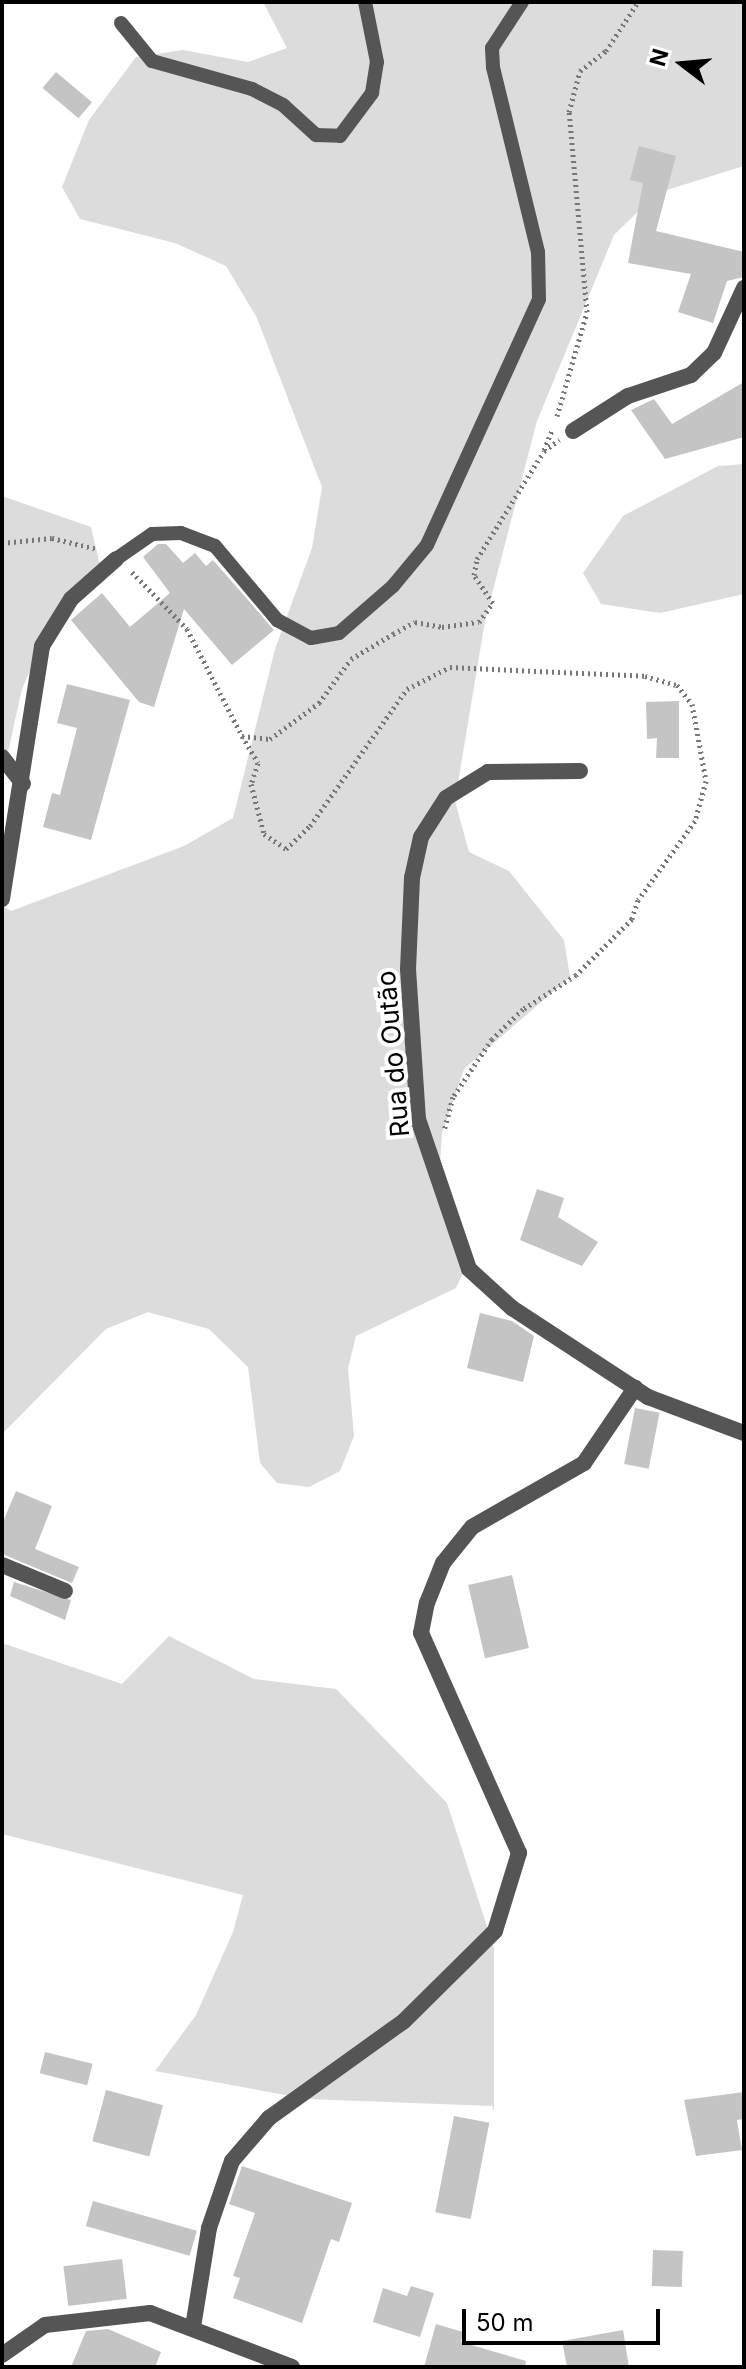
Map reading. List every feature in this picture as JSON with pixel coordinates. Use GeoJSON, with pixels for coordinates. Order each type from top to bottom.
{"type":"FeatureCollection","features":[{"type":"Feature","properties":{"kind":"street"},"geometry":{"type":"LineString","coordinates":[[573,431],[628,396],[691,375],[714,353],[744,288]]}},
{"type":"Feature","properties":{"kind":"street"},"geometry":{"type":"LineString","coordinates":[[2,899],[23,784],[42,646],[71,599],[116,559]]}},
{"type":"Feature","properties":{"kind":"street"},"geometry":{"type":"LineString","coordinates":[[2,757],[23,784]]}},
{"type":"Feature","properties":{"kind":"street","name":"Rua do Outão"},"geometry":{"type":"LineString","coordinates":[[580,771],[488,772],[446,798],[421,837],[412,878],[408,969],[418,1119],[469,1269],[512,1308],[635,1388],[744,1433]]}},
{"type":"Feature","properties":{"kind":"street"},"geometry":{"type":"LineString","coordinates":[[193,2327],[209,2228],[232,2161],[269,2118],[404,2021],[495,1931],[519,1853],[421,1633],[427,1603],[443,1563],[472,1527],[549,1478],[584,1463],[635,1388]]}},
{"type":"Feature","properties":{"kind":"street"},"geometry":{"type":"LineString","coordinates":[[2,1565],[65,1591]]}},
{"type":"Feature","properties":{"kind":"street"},"geometry":{"type":"LineString","coordinates":[[2,2355],[45,2325],[150,2313],[292,2367]]}},
{"type":"Feature","properties":{"kind":"lane"},"geometry":{"type":"LineString","coordinates":[[121,23],[152,61],[252,89],[283,105],[316,135],[340,136],[372,93],[377,62],[365,2]]}},
{"type":"Feature","properties":{"kind":"lane"},"geometry":{"type":"LineString","coordinates":[[116,559],[152,534],[181,533],[215,546],[277,620],[311,638],[339,633],[393,586],[427,545],[539,299],[538,252],[498,103],[492,48],[522,2]]}},
{"type":"Feature","properties":{"kind":"path"},"geometry":{"type":"LineString","coordinates":[[544,451],[577,362],[587,312],[569,112],[580,71],[606,51],[638,2]]}},
{"type":"Feature","properties":{"kind":"path"},"geometry":{"type":"LineString","coordinates":[[2,543],[85,543],[116,559]]}},
{"type":"Feature","properties":{"kind":"path"},"geometry":{"type":"LineString","coordinates":[[242,736],[258,763],[251,784],[264,834],[286,849],[310,826],[407,689],[450,667],[645,676],[677,685],[692,704],[706,781],[695,821],[638,900],[632,919],[576,975],[523,1009],[492,1039],[453,1097],[441,1139]]}},
{"type":"Feature","properties":{"kind":"shaded area"},"geometry":{"type":"Polygon","coordinates":[[[263,2],[744,2],[744,166],[657,193],[614,235],[537,421],[485,621],[455,801],[469,852],[509,871],[564,940],[570,977],[464,1069],[442,1133],[439,1178],[470,1258],[456,1288],[356,1336],[348,1368],[354,1436],[340,1471],[309,1487],[277,1483],[260,1463],[248,1367],[209,1329],[148,1312],[106,1329],[2,1434],[2,906],[11,911],[184,846],[233,818],[275,649],[312,548],[322,487],[257,318],[226,266],[175,243],[80,219],[62,187],[89,120],[136,57],[183,50],[248,62],[287,48],[263,2]]]}},
{"type":"Feature","properties":{"kind":"shaded area"},"geometry":{"type":"Polygon","coordinates":[[[744,464],[744,594],[660,613],[601,604],[583,573],[623,516],[718,466],[744,464]]]}},
{"type":"Feature","properties":{"kind":"shaded area"},"geometry":{"type":"Polygon","coordinates":[[[2,496],[91,527],[101,569],[53,617],[22,689],[2,779],[2,496]]]}},
{"type":"Feature","properties":{"kind":"shaded area"},"geometry":{"type":"Polygon","coordinates":[[[169,1636],[254,1679],[336,1689],[447,1803],[494,1948],[494,2108],[492,2113],[493,2106],[307,2099],[155,2071],[196,2015],[233,1932],[243,1895],[2,1834],[2,1643],[122,1684],[169,1636]]]}},
{"type":"Feature","properties":{"kind":"building"},"geometry":{"type":"Polygon","coordinates":[[[56,72],[92,102],[79,118],[43,88],[56,72]]]}},
{"type":"Feature","properties":{"kind":"building"},"geometry":{"type":"Polygon","coordinates":[[[639,146],[676,156],[656,231],[744,252],[744,277],[727,281],[713,323],[678,312],[691,274],[628,263],[643,183],[630,180],[639,146]]]}},
{"type":"Feature","properties":{"kind":"building"},"geometry":{"type":"Polygon","coordinates":[[[744,382],[744,437],[665,459],[631,410],[654,399],[672,424],[744,382]]]}},
{"type":"Feature","properties":{"kind":"building"},"geometry":{"type":"Polygon","coordinates":[[[158,544],[166,544],[183,563],[195,553],[206,566],[213,560],[274,630],[232,665],[184,609],[154,707],[139,702],[71,620],[102,593],[130,627],[170,593],[143,557],[158,544]]]}},
{"type":"Feature","properties":{"kind":"building"},"geometry":{"type":"Polygon","coordinates":[[[67,684],[130,700],[91,840],[43,827],[52,793],[60,795],[77,728],[57,723],[67,684]]]}},
{"type":"Feature","properties":{"kind":"building"},"geometry":{"type":"Polygon","coordinates":[[[679,701],[679,758],[656,758],[657,738],[647,739],[646,702],[679,701]]]}},
{"type":"Feature","properties":{"kind":"building"},"geometry":{"type":"Polygon","coordinates":[[[537,1189],[564,1198],[558,1217],[598,1242],[582,1266],[520,1240],[537,1189]]]}},
{"type":"Feature","properties":{"kind":"building"},"geometry":{"type":"Polygon","coordinates":[[[480,1313],[512,1321],[534,1336],[523,1382],[467,1368],[480,1313]]]}},
{"type":"Feature","properties":{"kind":"building"},"geometry":{"type":"Polygon","coordinates":[[[635,1408],[660,1413],[649,1469],[624,1464],[635,1408]]]}},
{"type":"Feature","properties":{"kind":"building"},"geometry":{"type":"Polygon","coordinates":[[[16,1491],[52,1506],[35,1549],[79,1567],[72,1583],[2,1554],[2,1524],[16,1491]]]}},
{"type":"Feature","properties":{"kind":"building"},"geometry":{"type":"Polygon","coordinates":[[[512,1575],[529,1648],[485,1658],[468,1585],[512,1575]]]}},
{"type":"Feature","properties":{"kind":"building"},"geometry":{"type":"Polygon","coordinates":[[[14,1582],[71,1600],[65,1620],[10,1596],[14,1582]]]}},
{"type":"Feature","properties":{"kind":"building"},"geometry":{"type":"Polygon","coordinates":[[[45,2052],[93,2064],[87,2085],[40,2073],[45,2052]]]}},
{"type":"Feature","properties":{"kind":"building"},"geometry":{"type":"Polygon","coordinates":[[[106,2090],[163,2105],[149,2156],[92,2141],[106,2090]]]}},
{"type":"Feature","properties":{"kind":"building"},"geometry":{"type":"Polygon","coordinates":[[[744,2092],[744,2119],[737,2120],[742,2150],[696,2156],[684,2100],[744,2092]]]}},
{"type":"Feature","properties":{"kind":"building"},"geometry":{"type":"Polygon","coordinates":[[[454,2116],[489,2123],[471,2219],[435,2212],[454,2116]]]}},
{"type":"Feature","properties":{"kind":"building"},"geometry":{"type":"Polygon","coordinates":[[[242,2166],[352,2203],[339,2242],[331,2239],[302,2323],[233,2298],[240,2278],[233,2276],[255,2213],[229,2204],[242,2166]]]}},
{"type":"Feature","properties":{"kind":"building"},"geometry":{"type":"Polygon","coordinates":[[[93,2201],[197,2231],[190,2256],[86,2226],[93,2201]]]}},
{"type":"Feature","properties":{"kind":"building"},"geometry":{"type":"Polygon","coordinates":[[[653,2250],[683,2251],[682,2287],[652,2286],[653,2250]]]}},
{"type":"Feature","properties":{"kind":"building"},"geometry":{"type":"Polygon","coordinates":[[[122,2259],[127,2299],[68,2306],[63,2266],[122,2259]]]}},
{"type":"Feature","properties":{"kind":"building"},"geometry":{"type":"Polygon","coordinates":[[[411,2286],[434,2293],[420,2337],[373,2322],[383,2288],[407,2296],[411,2286]]]}},
{"type":"Feature","properties":{"kind":"building"},"geometry":{"type":"Polygon","coordinates":[[[436,2324],[463,2332],[461,2342],[526,2361],[525,2367],[424,2367],[436,2324]]]}},
{"type":"Feature","properties":{"kind":"building"},"geometry":{"type":"Polygon","coordinates":[[[108,2329],[161,2352],[155,2367],[71,2367],[86,2331],[108,2329]]]}},
{"type":"Feature","properties":{"kind":"building"},"geometry":{"type":"Polygon","coordinates":[[[623,2330],[629,2367],[567,2367],[562,2341],[623,2330]]]}}]}
